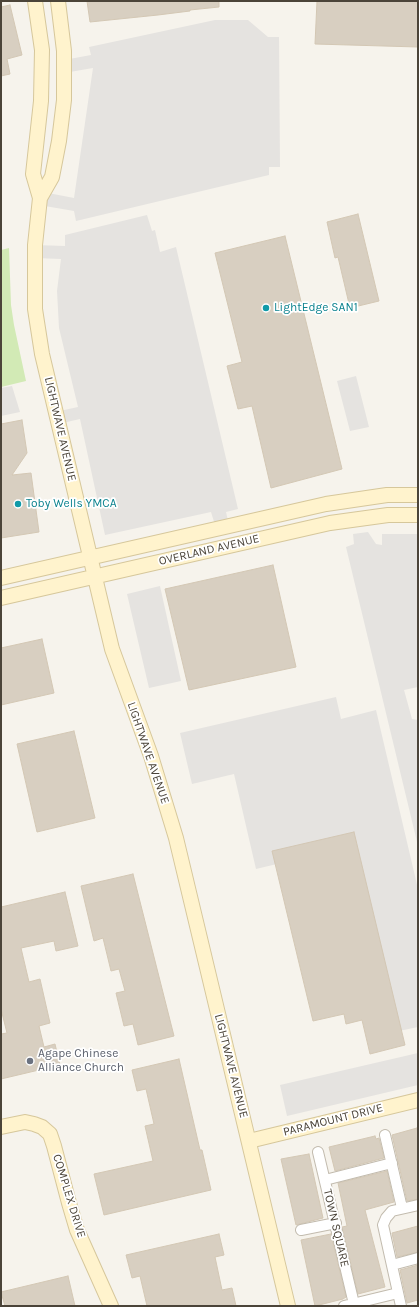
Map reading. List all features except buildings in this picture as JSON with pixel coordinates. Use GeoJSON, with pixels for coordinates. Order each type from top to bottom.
{"type":"FeatureCollection","features":[{"type":"Feature","properties":{"kind":"main road","name":"LIGHTWAVE AVENUE"},"geometry":{"type":"LineString","coordinates":[[35,1],[42,50],[41,101],[33,174],[40,198],[35,245],[35,309],[42,354],[112,649],[151,756],[176,838],[288,1306]]}},
{"type":"Feature","properties":{"kind":"main road","name":"LIGHTWAVE AVENUE"},"geometry":{"type":"LineString","coordinates":[[40,198],[52,177],[59,141],[64,100],[64,51],[58,1]]}},
{"type":"Feature","properties":{"kind":"main road","name":"OVERLAND AVENUE"},"geometry":{"type":"LineString","coordinates":[[1,578],[326,504],[385,495],[418,495]]}},
{"type":"Feature","properties":{"kind":"main road","name":"OVERLAND AVENUE"},"geometry":{"type":"LineString","coordinates":[[1,598],[330,523],[388,515],[418,515]]}},
{"type":"Feature","properties":{"kind":"main road","name":"PARAMOUNT DRIVE"},"geometry":{"type":"LineString","coordinates":[[249,1141],[418,1100]]}},
{"type":"Feature","properties":{"kind":"main road","name":"COMPLEX DRIVE"},"geometry":{"type":"LineString","coordinates":[[1,1127],[25,1122],[42,1127],[50,1134],[77,1230],[111,1306]]}},
{"type":"Feature","properties":{"kind":"street"},"geometry":{"type":"LineString","coordinates":[[384,1135],[402,1208]]}},
{"type":"Feature","properties":{"kind":"street","name":"TOWN SQUARE"},"geometry":{"type":"LineString","coordinates":[[318,1152],[336,1223],[349,1305]]}},
{"type":"Feature","properties":{"kind":"street"},"geometry":{"type":"LineString","coordinates":[[325,1180],[392,1163]]}},
{"type":"Feature","properties":{"kind":"street"},"geometry":{"type":"LineString","coordinates":[[401,1306],[383,1225],[386,1218],[392,1211],[418,1204]]}},
{"type":"Feature","properties":{"kind":"street"},"geometry":{"type":"LineString","coordinates":[[301,1230],[336,1223]]}},
{"type":"Feature","properties":{"kind":"street"},"geometry":{"type":"LineString","coordinates":[[392,1266],[418,1258]]}},
{"type":"Feature","properties":{"kind":"street"},"geometry":{"type":"LineString","coordinates":[[349,1305],[398,1294]]}},
{"type":"Feature","properties":{"kind":"green space"},"geometry":{"type":"Polygon","coordinates":[[[9,248],[11,305],[26,381],[1,387],[1,250],[9,248]]]}},
{"type":"Feature","properties":{"kind":"shaded area"},"geometry":{"type":"Polygon","coordinates":[[[215,20],[248,20],[268,37],[279,37],[280,167],[269,167],[269,175],[76,221],[74,211],[39,205],[43,192],[74,198],[93,68],[64,73],[64,60],[91,55],[89,47],[215,20]]]}},
{"type":"Feature","properties":{"kind":"shaded area"},"geometry":{"type":"Polygon","coordinates":[[[147,215],[152,231],[155,230],[160,252],[176,247],[238,509],[226,512],[229,525],[216,528],[211,512],[105,535],[80,419],[58,424],[55,412],[78,407],[59,328],[57,291],[61,259],[35,258],[35,245],[65,246],[65,235],[147,215]]]}},
{"type":"Feature","properties":{"kind":"shaded area"},"geometry":{"type":"Polygon","coordinates":[[[356,376],[369,427],[350,431],[337,381],[356,376]]]}},
{"type":"Feature","properties":{"kind":"shaded area"},"geometry":{"type":"Polygon","coordinates":[[[12,386],[20,412],[1,416],[1,388],[12,386]]]}},
{"type":"Feature","properties":{"kind":"shaded area"},"geometry":{"type":"Polygon","coordinates":[[[368,532],[376,544],[382,545],[382,534],[418,534],[418,687],[404,690],[412,719],[418,720],[418,846],[346,547],[354,544],[353,534],[368,532]]]}},
{"type":"Feature","properties":{"kind":"shaded area"},"geometry":{"type":"Polygon","coordinates":[[[160,586],[181,681],[149,688],[127,594],[160,586]]]}},
{"type":"Feature","properties":{"kind":"shaded area"},"geometry":{"type":"Polygon","coordinates":[[[336,697],[341,719],[376,710],[418,889],[418,1027],[399,1031],[356,845],[256,869],[234,774],[192,784],[180,733],[336,697]]]}},
{"type":"Feature","properties":{"kind":"shaded area"},"geometry":{"type":"Polygon","coordinates":[[[418,1053],[418,1085],[287,1116],[280,1085],[418,1053]]]}},
{"type":"Feature","properties":{"kind":"place","name":"LightEdge SAN1"},"geometry":{"type":"Point","coordinates":[266,308]}},
{"type":"Feature","properties":{"kind":"place","name":"Toby Wells YMCA"},"geometry":{"type":"Point","coordinates":[18,504]}},
{"type":"Feature","properties":{"kind":"place","name":"Agape Chinese Alliance Church"},"geometry":{"type":"Point","coordinates":[30,1061]}}]}
